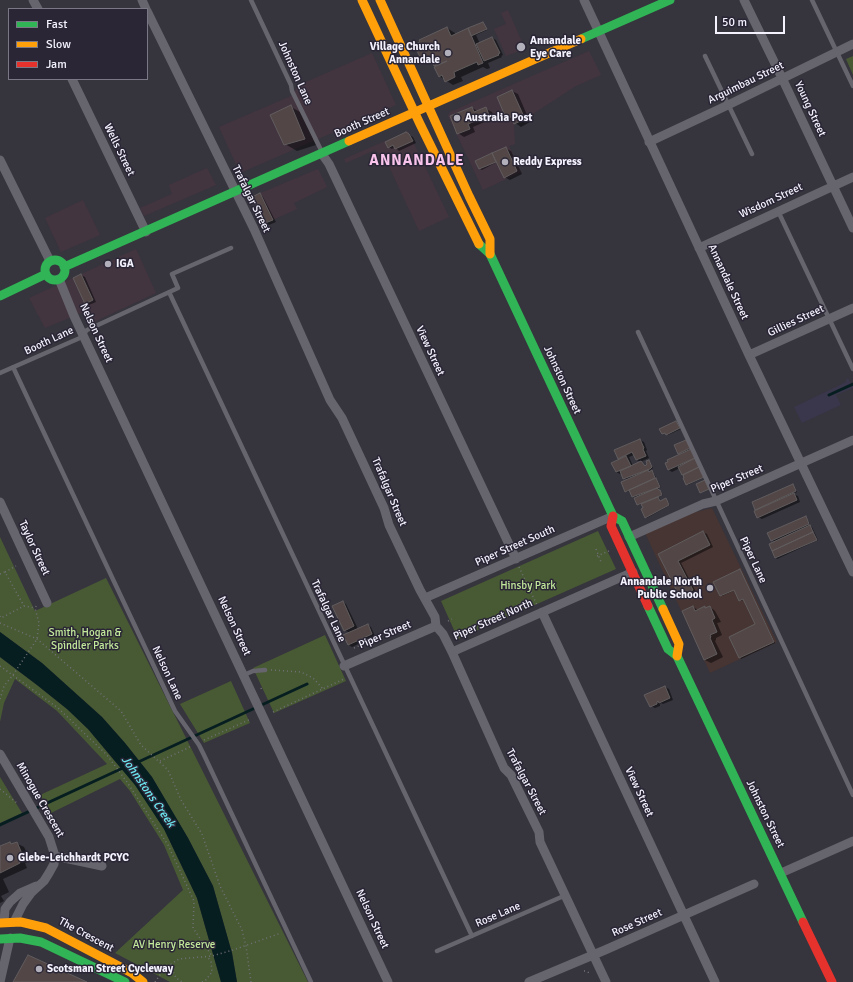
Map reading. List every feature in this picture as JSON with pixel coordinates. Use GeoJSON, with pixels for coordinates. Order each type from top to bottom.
{"type":"FeatureCollection","features":[{"type":"Feature","properties":{"kind":"main road","name":"Johnston Street"},"geometry":{"type":"LineString","coordinates":[[362,0],[479,244],[490,254],[613,516],[622,521],[679,644],[678,656],[832,982]]}},
{"type":"Feature","properties":{"kind":"main road","name":"Johnston Street"},"geometry":{"type":"LineString","coordinates":[[380,0],[490,239],[490,254]]}},
{"type":"Feature","properties":{"kind":"main road","name":"Booth Street"},"geometry":{"type":"LineString","coordinates":[[64,267],[670,0]]}},
{"type":"Feature","properties":{"kind":"main road"},"geometry":{"type":"LineString","coordinates":[[50,261],[58,261],[64,267],[64,272],[59,279],[51,279],[46,274],[46,266],[50,261]]}},
{"type":"Feature","properties":{"kind":"main road"},"geometry":{"type":"LineString","coordinates":[[0,296],[46,274]]}},
{"type":"Feature","properties":{"kind":"main road","name":"Johnston Street"},"geometry":{"type":"LineString","coordinates":[[613,516],[611,526],[668,649],[678,656]]}},
{"type":"Feature","properties":{"kind":"main road"},"geometry":{"type":"LineString","coordinates":[[2,922],[3,940]]}},
{"type":"Feature","properties":{"kind":"main road","name":"The Crescent"},"geometry":{"type":"LineString","coordinates":[[2,922],[32,924],[46,928],[132,973],[142,982]]}},
{"type":"Feature","properties":{"kind":"main road"},"geometry":{"type":"LineString","coordinates":[[3,940],[14,922]]}},
{"type":"Feature","properties":{"kind":"main road"},"geometry":{"type":"LineString","coordinates":[[3,940],[28,939],[48,945],[125,982]]}},
{"type":"Feature","properties":{"kind":"street","name":"Annandale Street"},"geometry":{"type":"LineString","coordinates":[[584,0],[749,355],[853,572]]}},
{"type":"Feature","properties":{"kind":"street","name":"Young Street"},"geometry":{"type":"LineString","coordinates":[[744,0],[853,228]]}},
{"type":"Feature","properties":{"kind":"street","name":"Trafalgar Street"},"geometry":{"type":"LineString","coordinates":[[148,12],[254,229],[330,400],[342,418],[384,508],[389,525],[420,590],[435,617],[436,626],[443,634],[452,652],[504,768],[511,775],[538,832],[540,842],[606,982]]}},
{"type":"Feature","properties":{"kind":"street","name":"Arguimbau Street"},"geometry":{"type":"LineString","coordinates":[[649,142],[853,44]]}},
{"type":"Feature","properties":{"kind":"street","name":"Wells Street"},"geometry":{"type":"LineString","coordinates":[[72,80],[146,232]]}},
{"type":"Feature","properties":{"kind":"street","name":"View Street"},"geometry":{"type":"LineString","coordinates":[[322,154],[329,164],[517,562]]}},
{"type":"Feature","properties":{"kind":"street"},"geometry":{"type":"LineString","coordinates":[[0,160],[50,261]]}},
{"type":"Feature","properties":{"kind":"street","name":"Wisdom Street"},"geometry":{"type":"LineString","coordinates":[[699,248],[853,177]]}},
{"type":"Feature","properties":{"kind":"street","name":"Nelson Street"},"geometry":{"type":"LineString","coordinates":[[59,279],[83,334],[388,982]]}},
{"type":"Feature","properties":{"kind":"street","name":"Gillies Street"},"geometry":{"type":"LineString","coordinates":[[749,355],[853,308]]}},
{"type":"Feature","properties":{"kind":"street","name":"Piper Street"},"geometry":{"type":"LineString","coordinates":[[629,537],[703,504],[716,502],[853,440]]}},
{"type":"Feature","properties":{"kind":"street","name":"Taylor Street"},"geometry":{"type":"LineString","coordinates":[[0,502],[47,603]]}},
{"type":"Feature","properties":{"kind":"street","name":"Piper Street South"},"geometry":{"type":"LineString","coordinates":[[425,598],[517,562],[613,516]]}},
{"type":"Feature","properties":{"kind":"street","name":"Piper Street North"},"geometry":{"type":"LineString","coordinates":[[452,652],[539,609],[633,572]]}},
{"type":"Feature","properties":{"kind":"street","name":"View Street"},"geometry":{"type":"LineString","coordinates":[[539,609],[715,982]]}},
{"type":"Feature","properties":{"kind":"street","name":"Piper Street"},"geometry":{"type":"LineString","coordinates":[[344,666],[436,626]]}},
{"type":"Feature","properties":{"kind":"street","name":"Minogue Crescent"},"geometry":{"type":"LineString","coordinates":[[0,754],[46,830],[52,842],[55,856],[52,868],[44,881],[26,899],[14,922]]}},
{"type":"Feature","properties":{"kind":"street"},"geometry":{"type":"LineString","coordinates":[[781,873],[853,841]]}},
{"type":"Feature","properties":{"kind":"street"},"geometry":{"type":"LineString","coordinates":[[55,856],[102,866]]}},
{"type":"Feature","properties":{"kind":"street"},"geometry":{"type":"LineString","coordinates":[[2,922],[5,910],[10,902],[20,893],[44,881]]}},
{"type":"Feature","properties":{"kind":"street","name":"Rose Street"},"geometry":{"type":"LineString","coordinates":[[529,982],[754,884]]}},
{"type":"Feature","properties":{"kind":"street"},"geometry":{"type":"LineString","coordinates":[[0,982],[3,940]]}},
{"type":"Feature","properties":{"kind":"lane","name":"Johnston Lane"},"geometry":{"type":"LineString","coordinates":[[251,0],[322,154]]}},
{"type":"Feature","properties":{"kind":"lane"},"geometry":{"type":"LineString","coordinates":[[812,0],[853,86]]}},
{"type":"Feature","properties":{"kind":"lane"},"geometry":{"type":"LineString","coordinates":[[704,56],[752,154]]}},
{"type":"Feature","properties":{"kind":"lane"},"geometry":{"type":"LineString","coordinates":[[778,211],[853,369]]}},
{"type":"Feature","properties":{"kind":"lane"},"geometry":{"type":"LineString","coordinates":[[169,292],[178,288],[172,274],[231,248]]}},
{"type":"Feature","properties":{"kind":"lane","name":"Booth Lane"},"geometry":{"type":"LineString","coordinates":[[0,373],[80,338],[87,330],[169,292]]}},
{"type":"Feature","properties":{"kind":"lane","name":"Trafalgar Lane"},"geometry":{"type":"LineString","coordinates":[[169,292],[472,936]]}},
{"type":"Feature","properties":{"kind":"lane","name":"Piper Lane"},"geometry":{"type":"LineString","coordinates":[[638,332],[853,795]]}},
{"type":"Feature","properties":{"kind":"lane","name":"Nelson Lane"},"geometry":{"type":"LineString","coordinates":[[13,367],[175,711],[202,750],[312,982]]}},
{"type":"Feature","properties":{"kind":"lane"},"geometry":{"type":"LineString","coordinates":[[244,675],[253,671],[265,670]]}},
{"type":"Feature","properties":{"kind":"lane","name":"Rose Lane"},"geometry":{"type":"LineString","coordinates":[[437,951],[566,895]]}},
{"type":"Feature","properties":{"kind":"path"},"geometry":{"type":"LineString","coordinates":[[596,549],[597,556],[601,562]]}},
{"type":"Feature","properties":{"kind":"path"},"geometry":{"type":"LineString","coordinates":[[597,556],[609,551]]}},
{"type":"Feature","properties":{"kind":"path"},"geometry":{"type":"LineString","coordinates":[[517,562],[539,609]]}},
{"type":"Feature","properties":{"kind":"path"},"geometry":{"type":"LineString","coordinates":[[0,574],[16,566]]}},
{"type":"Feature","properties":{"kind":"path"},"geometry":{"type":"LineString","coordinates":[[5,572],[24,606]]}},
{"type":"Feature","properties":{"kind":"path"},"geometry":{"type":"LineString","coordinates":[[0,616],[1,618],[24,606],[35,608],[39,623],[37,639],[29,653],[4,686],[0,699]]}},
{"type":"Feature","properties":{"kind":"path"},"geometry":{"type":"LineString","coordinates":[[448,621],[452,619]]}},
{"type":"Feature","properties":{"kind":"path"},"geometry":{"type":"LineString","coordinates":[[0,623],[37,639],[120,711],[141,745],[168,770],[181,800],[202,834],[220,886],[242,930],[246,946],[251,982]]}},
{"type":"Feature","properties":{"kind":"path"},"geometry":{"type":"LineString","coordinates":[[354,648],[361,645]]}},
{"type":"Feature","properties":{"kind":"path"},"geometry":{"type":"LineString","coordinates":[[0,666],[58,708],[107,755],[127,782],[168,845],[194,901],[193,928],[212,956]]}},
{"type":"Feature","properties":{"kind":"path"},"geometry":{"type":"LineString","coordinates":[[265,670],[301,672],[313,678],[323,689]]}},
{"type":"Feature","properties":{"kind":"path"},"geometry":{"type":"LineString","coordinates":[[272,711],[345,679]]}},
{"type":"Feature","properties":{"kind":"path"},"geometry":{"type":"LineString","coordinates":[[202,741],[251,719]]}},
{"type":"Feature","properties":{"kind":"path"},"geometry":{"type":"LineString","coordinates":[[160,761],[188,748],[193,743]]}},
{"type":"Feature","properties":{"kind":"path"},"geometry":{"type":"LineString","coordinates":[[0,790],[17,803]]}},
{"type":"Feature","properties":{"kind":"path"},"geometry":{"type":"LineString","coordinates":[[155,982],[164,969],[179,959],[212,956],[288,931]]}},
{"type":"Feature","properties":{"kind":"path"},"geometry":{"type":"LineString","coordinates":[[202,982],[205,981],[212,972],[211,962],[207,956]]}},
{"type":"Feature","properties":{"kind":"path"},"geometry":{"type":"LineString","coordinates":[[170,965],[176,978],[182,982]]}},
{"type":"Feature","properties":{"kind":"shaded area"},"geometry":{"type":"Polygon","coordinates":[[[508,10],[525,49],[506,56],[494,29],[506,24],[501,13],[508,10]]]}},
{"type":"Feature","properties":{"kind":"shaded area"},"geometry":{"type":"Polygon","coordinates":[[[589,51],[601,75],[576,86],[525,119],[514,124],[515,144],[509,146],[521,172],[483,190],[448,116],[450,112],[589,51]]]}},
{"type":"Feature","properties":{"kind":"shaded area"},"geometry":{"type":"Polygon","coordinates":[[[372,53],[396,105],[240,173],[219,127],[291,96],[299,85],[372,53]]]}},
{"type":"Feature","properties":{"kind":"shaded area"},"geometry":{"type":"Polygon","coordinates":[[[408,131],[449,217],[419,231],[386,160],[375,150],[346,163],[344,159],[408,131]]]}},
{"type":"Feature","properties":{"kind":"shaded area"},"geometry":{"type":"Polygon","coordinates":[[[207,168],[216,185],[144,216],[140,208],[172,194],[169,185],[207,168]]]}},
{"type":"Feature","properties":{"kind":"shaded area"},"geometry":{"type":"Polygon","coordinates":[[[318,169],[327,187],[294,203],[297,209],[264,224],[251,197],[318,169]]]}},
{"type":"Feature","properties":{"kind":"shaded area"},"geometry":{"type":"Polygon","coordinates":[[[83,200],[100,235],[61,252],[45,218],[83,200]]]}},
{"type":"Feature","properties":{"kind":"shaded area"},"geometry":{"type":"Polygon","coordinates":[[[136,249],[156,293],[94,322],[88,310],[45,328],[29,298],[136,249]]]}},
{"type":"Feature","properties":{"kind":"shaded area"},"geometry":{"type":"Polygon","coordinates":[[[848,378],[851,384],[853,383],[853,388],[836,395],[841,405],[802,423],[794,407],[846,382],[848,378]]]}},
{"type":"Feature","properties":{"kind":"shaded area","name":"Annandale North Public School"},"geometry":{"type":"Polygon","coordinates":[[[712,508],[777,642],[710,673],[645,533],[684,515],[712,508]]]}},
{"type":"Feature","properties":{"kind":"green space"},"geometry":{"type":"Polygon","coordinates":[[[853,56],[853,75],[846,59],[853,56]]]}},
{"type":"Feature","properties":{"kind":"green space","name":"Hinsby Park"},"geometry":{"type":"Polygon","coordinates":[[[598,531],[616,569],[458,639],[441,601],[598,531]]]}},
{"type":"Feature","properties":{"kind":"green space","name":"Smith, Hogan & Spindler Parks"},"geometry":{"type":"Polygon","coordinates":[[[0,537],[35,611],[106,578],[308,982],[237,982],[232,953],[213,886],[188,838],[152,777],[102,717],[42,663],[0,632],[0,537]]]}},
{"type":"Feature","properties":{"kind":"green space"},"geometry":{"type":"Polygon","coordinates":[[[325,635],[346,681],[274,713],[253,668],[325,635]]]}},
{"type":"Feature","properties":{"kind":"green space","name":"AV Henry Reserve"},"geometry":{"type":"Polygon","coordinates":[[[0,657],[67,709],[88,729],[135,785],[164,829],[197,898],[221,982],[170,982],[115,953],[183,890],[164,845],[130,791],[120,779],[51,813],[40,795],[107,764],[57,711],[15,679],[4,703],[0,722],[0,657]]]}},
{"type":"Feature","properties":{"kind":"green space"},"geometry":{"type":"Polygon","coordinates":[[[231,681],[250,723],[204,743],[180,704],[231,681]]]}},
{"type":"Feature","properties":{"kind":"green space"},"geometry":{"type":"Polygon","coordinates":[[[0,777],[22,813],[0,823],[0,777]]]}},
{"type":"Feature","properties":{"kind":"water","name":"Johnstons Creek"},"geometry":{"type":"Polygon","coordinates":[[[0,632],[42,663],[102,717],[152,777],[188,838],[213,886],[232,953],[237,982],[221,982],[197,898],[164,829],[135,785],[88,729],[67,709],[0,657],[0,632]]]}},
{"type":"Feature","properties":{"kind":"building"},"geometry":{"type":"Polygon","coordinates":[[[483,22],[487,29],[471,36],[468,28],[483,22]]]}},
{"type":"Feature","properties":{"kind":"building","name":"Village Church Annandale"},"geometry":{"type":"Polygon","coordinates":[[[447,27],[451,36],[468,28],[483,63],[478,65],[477,62],[454,72],[455,77],[445,82],[442,75],[439,77],[434,67],[447,61],[434,66],[432,61],[421,59],[414,45],[420,42],[419,40],[447,27]]]}},
{"type":"Feature","properties":{"kind":"building"},"geometry":{"type":"Polygon","coordinates":[[[492,37],[500,53],[498,54],[499,55],[484,61],[476,44],[492,37]]]}},
{"type":"Feature","properties":{"kind":"building"},"geometry":{"type":"Polygon","coordinates":[[[512,90],[525,119],[514,124],[510,116],[506,118],[497,97],[512,90]]]}},
{"type":"Feature","properties":{"kind":"building"},"geometry":{"type":"Polygon","coordinates":[[[291,105],[305,139],[284,145],[270,115],[291,105]]]}},
{"type":"Feature","properties":{"kind":"building"},"geometry":{"type":"Polygon","coordinates":[[[472,107],[474,112],[486,107],[489,115],[468,124],[470,129],[457,134],[450,116],[472,107]]]}},
{"type":"Feature","properties":{"kind":"building"},"geometry":{"type":"Polygon","coordinates":[[[406,132],[413,141],[395,149],[393,145],[388,148],[385,142],[406,132]]]}},
{"type":"Feature","properties":{"kind":"building"},"geometry":{"type":"Polygon","coordinates":[[[506,147],[517,171],[504,178],[492,153],[506,147]]]}},
{"type":"Feature","properties":{"kind":"building"},"geometry":{"type":"Polygon","coordinates":[[[492,153],[496,162],[479,169],[475,161],[492,153]]]}},
{"type":"Feature","properties":{"kind":"building"},"geometry":{"type":"Polygon","coordinates":[[[260,193],[273,220],[265,223],[252,197],[260,193]]]}},
{"type":"Feature","properties":{"kind":"building"},"geometry":{"type":"Polygon","coordinates":[[[81,274],[93,300],[85,304],[73,278],[81,274]]]}},
{"type":"Feature","properties":{"kind":"building"},"geometry":{"type":"Polygon","coordinates":[[[676,421],[680,428],[666,435],[665,433],[662,434],[659,429],[676,421]]]}},
{"type":"Feature","properties":{"kind":"building"},"geometry":{"type":"Polygon","coordinates":[[[640,439],[646,456],[636,460],[632,452],[618,459],[614,450],[640,439]]]}},
{"type":"Feature","properties":{"kind":"building"},"geometry":{"type":"Polygon","coordinates":[[[686,440],[690,448],[678,454],[674,445],[686,440]]]}},
{"type":"Feature","properties":{"kind":"building"},"geometry":{"type":"Polygon","coordinates":[[[691,449],[695,458],[668,470],[665,463],[668,462],[667,460],[691,449]]]}},
{"type":"Feature","properties":{"kind":"building"},"geometry":{"type":"Polygon","coordinates":[[[626,456],[631,466],[616,472],[611,463],[626,456]]]}},
{"type":"Feature","properties":{"kind":"building"},"geometry":{"type":"Polygon","coordinates":[[[695,458],[699,467],[682,475],[678,467],[695,458]]]}},
{"type":"Feature","properties":{"kind":"building"},"geometry":{"type":"Polygon","coordinates":[[[649,460],[652,467],[650,469],[623,479],[620,471],[641,461],[645,466],[647,464],[646,461],[649,460]]]}},
{"type":"Feature","properties":{"kind":"building"},"geometry":{"type":"Polygon","coordinates":[[[699,467],[704,477],[686,485],[683,475],[699,467]]]}},
{"type":"Feature","properties":{"kind":"building"},"geometry":{"type":"Polygon","coordinates":[[[648,470],[649,472],[652,470],[655,478],[625,492],[621,482],[648,470]]]}},
{"type":"Feature","properties":{"kind":"building"},"geometry":{"type":"Polygon","coordinates":[[[656,478],[660,487],[632,497],[629,490],[656,478]]]}},
{"type":"Feature","properties":{"kind":"building"},"geometry":{"type":"Polygon","coordinates":[[[705,480],[709,489],[700,493],[696,484],[705,480]]]}},
{"type":"Feature","properties":{"kind":"building"},"geometry":{"type":"Polygon","coordinates":[[[793,484],[796,491],[755,510],[752,502],[793,484]]]}},
{"type":"Feature","properties":{"kind":"building"},"geometry":{"type":"Polygon","coordinates":[[[657,488],[660,490],[662,495],[637,505],[634,498],[657,488]]]}},
{"type":"Feature","properties":{"kind":"building"},"geometry":{"type":"Polygon","coordinates":[[[794,493],[797,500],[757,518],[754,511],[794,493]]]}},
{"type":"Feature","properties":{"kind":"building"},"geometry":{"type":"Polygon","coordinates":[[[658,497],[660,501],[666,498],[669,505],[645,518],[641,509],[643,508],[641,504],[658,497]]]}},
{"type":"Feature","properties":{"kind":"building"},"geometry":{"type":"Polygon","coordinates":[[[806,516],[809,524],[771,541],[767,533],[806,516]]]}},
{"type":"Feature","properties":{"kind":"building"},"geometry":{"type":"Polygon","coordinates":[[[810,525],[813,532],[772,551],[769,544],[810,525]]]}},
{"type":"Feature","properties":{"kind":"building"},"geometry":{"type":"Polygon","coordinates":[[[703,531],[710,545],[678,561],[693,590],[680,597],[658,554],[703,531]]]}},
{"type":"Feature","properties":{"kind":"building"},"geometry":{"type":"Polygon","coordinates":[[[813,532],[817,540],[775,558],[772,551],[813,532]]]}},
{"type":"Feature","properties":{"kind":"building"},"geometry":{"type":"Polygon","coordinates":[[[740,569],[774,642],[739,658],[729,637],[755,624],[743,599],[739,601],[734,590],[720,596],[713,582],[740,569]]]}},
{"type":"Feature","properties":{"kind":"building"},"geometry":{"type":"Polygon","coordinates":[[[343,601],[354,626],[344,631],[332,606],[343,601]]]}},
{"type":"Feature","properties":{"kind":"building"},"geometry":{"type":"Polygon","coordinates":[[[693,606],[695,611],[705,606],[705,608],[710,606],[715,618],[712,620],[717,632],[710,635],[710,638],[717,654],[704,660],[682,611],[693,606]]]}},
{"type":"Feature","properties":{"kind":"building"},"geometry":{"type":"Polygon","coordinates":[[[368,624],[372,634],[348,645],[343,635],[368,624]]]}},
{"type":"Feature","properties":{"kind":"building"},"geometry":{"type":"Polygon","coordinates":[[[665,686],[670,698],[659,703],[658,701],[657,704],[650,707],[644,695],[665,686]]]}},
{"type":"Feature","properties":{"kind":"building","name":"Glebe-Leichhardt PCYC"},"geometry":{"type":"Polygon","coordinates":[[[10,842],[11,844],[17,842],[23,856],[18,859],[20,863],[0,873],[0,846],[10,842]]]}},
{"type":"Feature","properties":{"kind":"building","name":"Scotsman Street Cycleway"},"geometry":{"type":"Polygon","coordinates":[[[28,955],[87,982],[13,982],[28,955]]]}},
{"type":"Feature","properties":{"kind":"waterway"},"geometry":{"type":"LineString","coordinates":[[829,395],[853,384]]}},
{"type":"Feature","properties":{"kind":"waterway"},"geometry":{"type":"LineString","coordinates":[[136,763],[307,684]]}},
{"type":"Feature","properties":{"kind":"waterway"},"geometry":{"type":"LineString","coordinates":[[0,825],[125,767]]}},
{"type":"Feature","properties":{"kind":"traffic: fast"},"geometry":{"type":"LineString","coordinates":[[581,39],[670,0]]}},
{"type":"Feature","properties":{"kind":"traffic: fast"},"geometry":{"type":"LineString","coordinates":[[64,267],[349,141]]}},
{"type":"Feature","properties":{"kind":"traffic: fast"},"geometry":{"type":"LineString","coordinates":[[479,244],[490,254],[613,516],[622,521],[663,609]]}},
{"type":"Feature","properties":{"kind":"traffic: fast"},"geometry":{"type":"LineString","coordinates":[[55,260],[62,263],[65,270],[62,277],[55,280],[48,277],[45,270],[48,263],[55,260]]}},
{"type":"Feature","properties":{"kind":"traffic: fast"},"geometry":{"type":"LineString","coordinates":[[0,296],[46,274]]}},
{"type":"Feature","properties":{"kind":"traffic: fast"},"geometry":{"type":"LineString","coordinates":[[648,606],[668,649],[677,656],[803,922]]}},
{"type":"Feature","properties":{"kind":"traffic: fast"},"geometry":{"type":"LineString","coordinates":[[0,939],[20,938],[41,942],[125,982]]}},
{"type":"Feature","properties":{"kind":"traffic: slow"},"geometry":{"type":"LineString","coordinates":[[362,0],[420,124],[479,244]]}},
{"type":"Feature","properties":{"kind":"traffic: slow"},"geometry":{"type":"LineString","coordinates":[[380,0],[490,239],[490,254]]}},
{"type":"Feature","properties":{"kind":"traffic: slow"},"geometry":{"type":"LineString","coordinates":[[349,141],[581,39]]}},
{"type":"Feature","properties":{"kind":"traffic: slow"},"geometry":{"type":"LineString","coordinates":[[663,609],[679,644],[677,656]]}},
{"type":"Feature","properties":{"kind":"traffic: slow"},"geometry":{"type":"LineString","coordinates":[[0,923],[21,922],[46,928],[132,973],[143,982]]}},
{"type":"Feature","properties":{"kind":"traffic: jam"},"geometry":{"type":"LineString","coordinates":[[613,516],[611,526],[648,606]]}},
{"type":"Feature","properties":{"kind":"traffic: jam"},"geometry":{"type":"LineString","coordinates":[[803,922],[832,982]]}},
{"type":"Feature","properties":{"kind":"place","name":"Annandale Eye Care"},"geometry":{"type":"Point","coordinates":[521,47]}},
{"type":"Feature","properties":{"kind":"place","name":"Village Church Annandale"},"geometry":{"type":"Point","coordinates":[448,53]}},
{"type":"Feature","properties":{"kind":"place","name":"Australia Post"},"geometry":{"type":"Point","coordinates":[457,118]}},
{"type":"Feature","properties":{"kind":"place","name":"Reddy Express"},"geometry":{"type":"Point","coordinates":[505,162]}},
{"type":"Feature","properties":{"kind":"place","name":"IGA"},"geometry":{"type":"Point","coordinates":[108,264]}},
{"type":"Feature","properties":{"kind":"place","name":"Annandale North Public School"},"geometry":{"type":"Point","coordinates":[710,588]}},
{"type":"Feature","properties":{"kind":"place","name":"Glebe-Leichhardt PCYC"},"geometry":{"type":"Point","coordinates":[10,858]}},
{"type":"Feature","properties":{"kind":"place","name":"Scotsman Street Cycleway"},"geometry":{"type":"Point","coordinates":[39,969]}},
{"type":"Feature","properties":{"kind":"district","name":"ANNANDALE"},"geometry":{"type":"Point","coordinates":[417,161]}}]}
